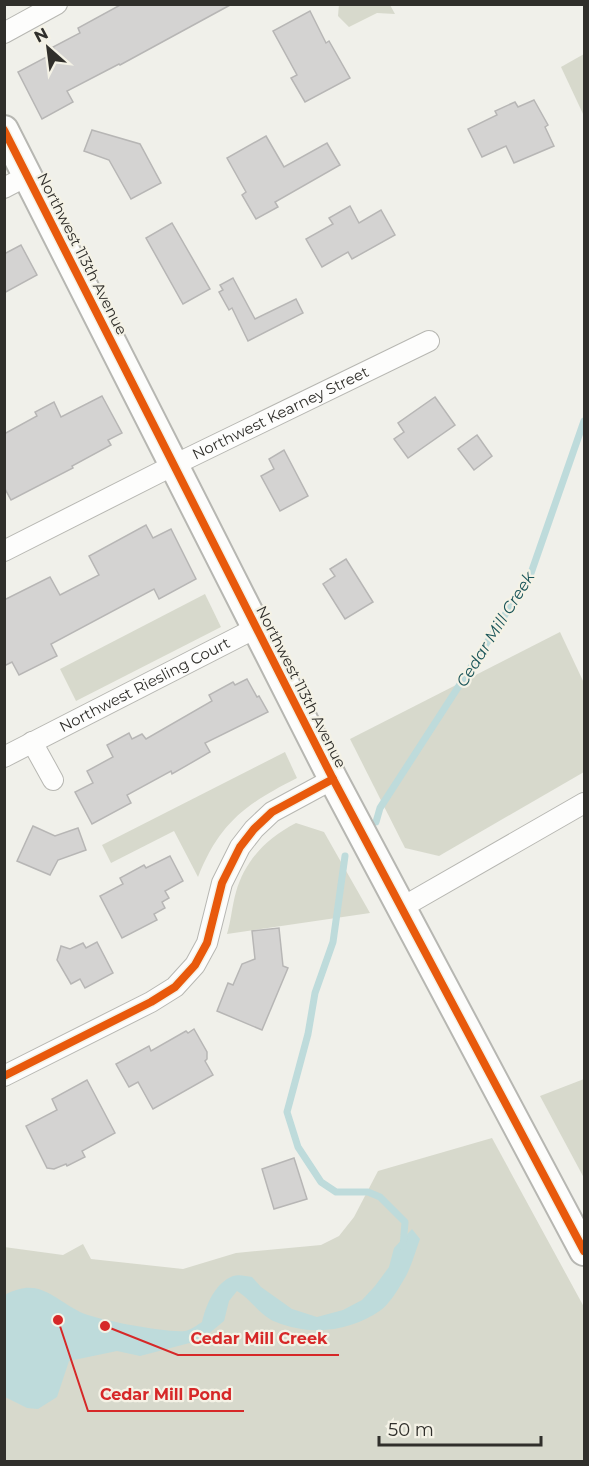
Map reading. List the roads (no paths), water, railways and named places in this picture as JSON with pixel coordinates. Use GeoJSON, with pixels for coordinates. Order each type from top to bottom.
{"type":"FeatureCollection","features":[{"type":"Feature","properties":{"kind":"street"},"geometry":{"type":"LineString","coordinates":[[4,33],[57,4]]}},
{"type":"Feature","properties":{"kind":"street","name":"Northwest 113th Avenue"},"geometry":{"type":"LineString","coordinates":[[4,130],[16,182],[174,465],[333,779],[585,1251]]}},
{"type":"Feature","properties":{"kind":"street","name":"Northwest Kearney Street"},"geometry":{"type":"LineString","coordinates":[[4,552],[174,465],[429,341]]}},
{"type":"Feature","properties":{"kind":"street","name":"Northwest Riesling Court"},"geometry":{"type":"LineString","coordinates":[[4,757],[256,628]]}},
{"type":"Feature","properties":{"kind":"street"},"geometry":{"type":"LineString","coordinates":[[32,742],[52,780]]}},
{"type":"Feature","properties":{"kind":"street"},"geometry":{"type":"LineString","coordinates":[[4,1076],[152,1002],[175,987],[195,965],[207,943],[222,884],[240,847],[254,829],[272,812],[333,779]]}},
{"type":"Feature","properties":{"kind":"street"},"geometry":{"type":"LineString","coordinates":[[401,908],[585,803]]}},
{"type":"Feature","properties":{"kind":"water"},"geometry":{"type":"Polygon","coordinates":[[[412,1229],[420,1239],[411,1266],[401,1285],[381,1310],[356,1323],[330,1330],[289,1326],[265,1316],[237,1291],[229,1301],[224,1321],[201,1340],[140,1356],[117,1351],[69,1361],[57,1397],[38,1409],[27,1408],[5,1397],[5,1295],[17,1290],[27,1288],[44,1291],[80,1312],[101,1319],[148,1328],[185,1331],[202,1322],[209,1302],[221,1284],[233,1276],[243,1275],[252,1277],[261,1287],[292,1309],[317,1317],[343,1310],[362,1300],[389,1267],[394,1248],[412,1229]]]}},
{"type":"Feature","properties":{"kind":"waterway","name":"Cedar Mill Creek"},"geometry":{"type":"LineString","coordinates":[[376,822],[380,808],[530,576],[584,421]]}},
{"type":"Feature","properties":{"kind":"waterway","name":"Cedar Mill Creek"},"geometry":{"type":"LineString","coordinates":[[345,856],[333,942],[315,993],[308,1034],[287,1112],[298,1147],[321,1182],[336,1192],[368,1192],[380,1197],[405,1222],[403,1247]]}},
{"type":"Feature","properties":{"kind":"place","name":"Cedar Mill Pond"},"geometry":{"type":"Point","coordinates":[58,1320]}},
{"type":"Feature","properties":{"kind":"place","name":"Cedar Mill Creek"},"geometry":{"type":"Point","coordinates":[105,1326]}}]}
